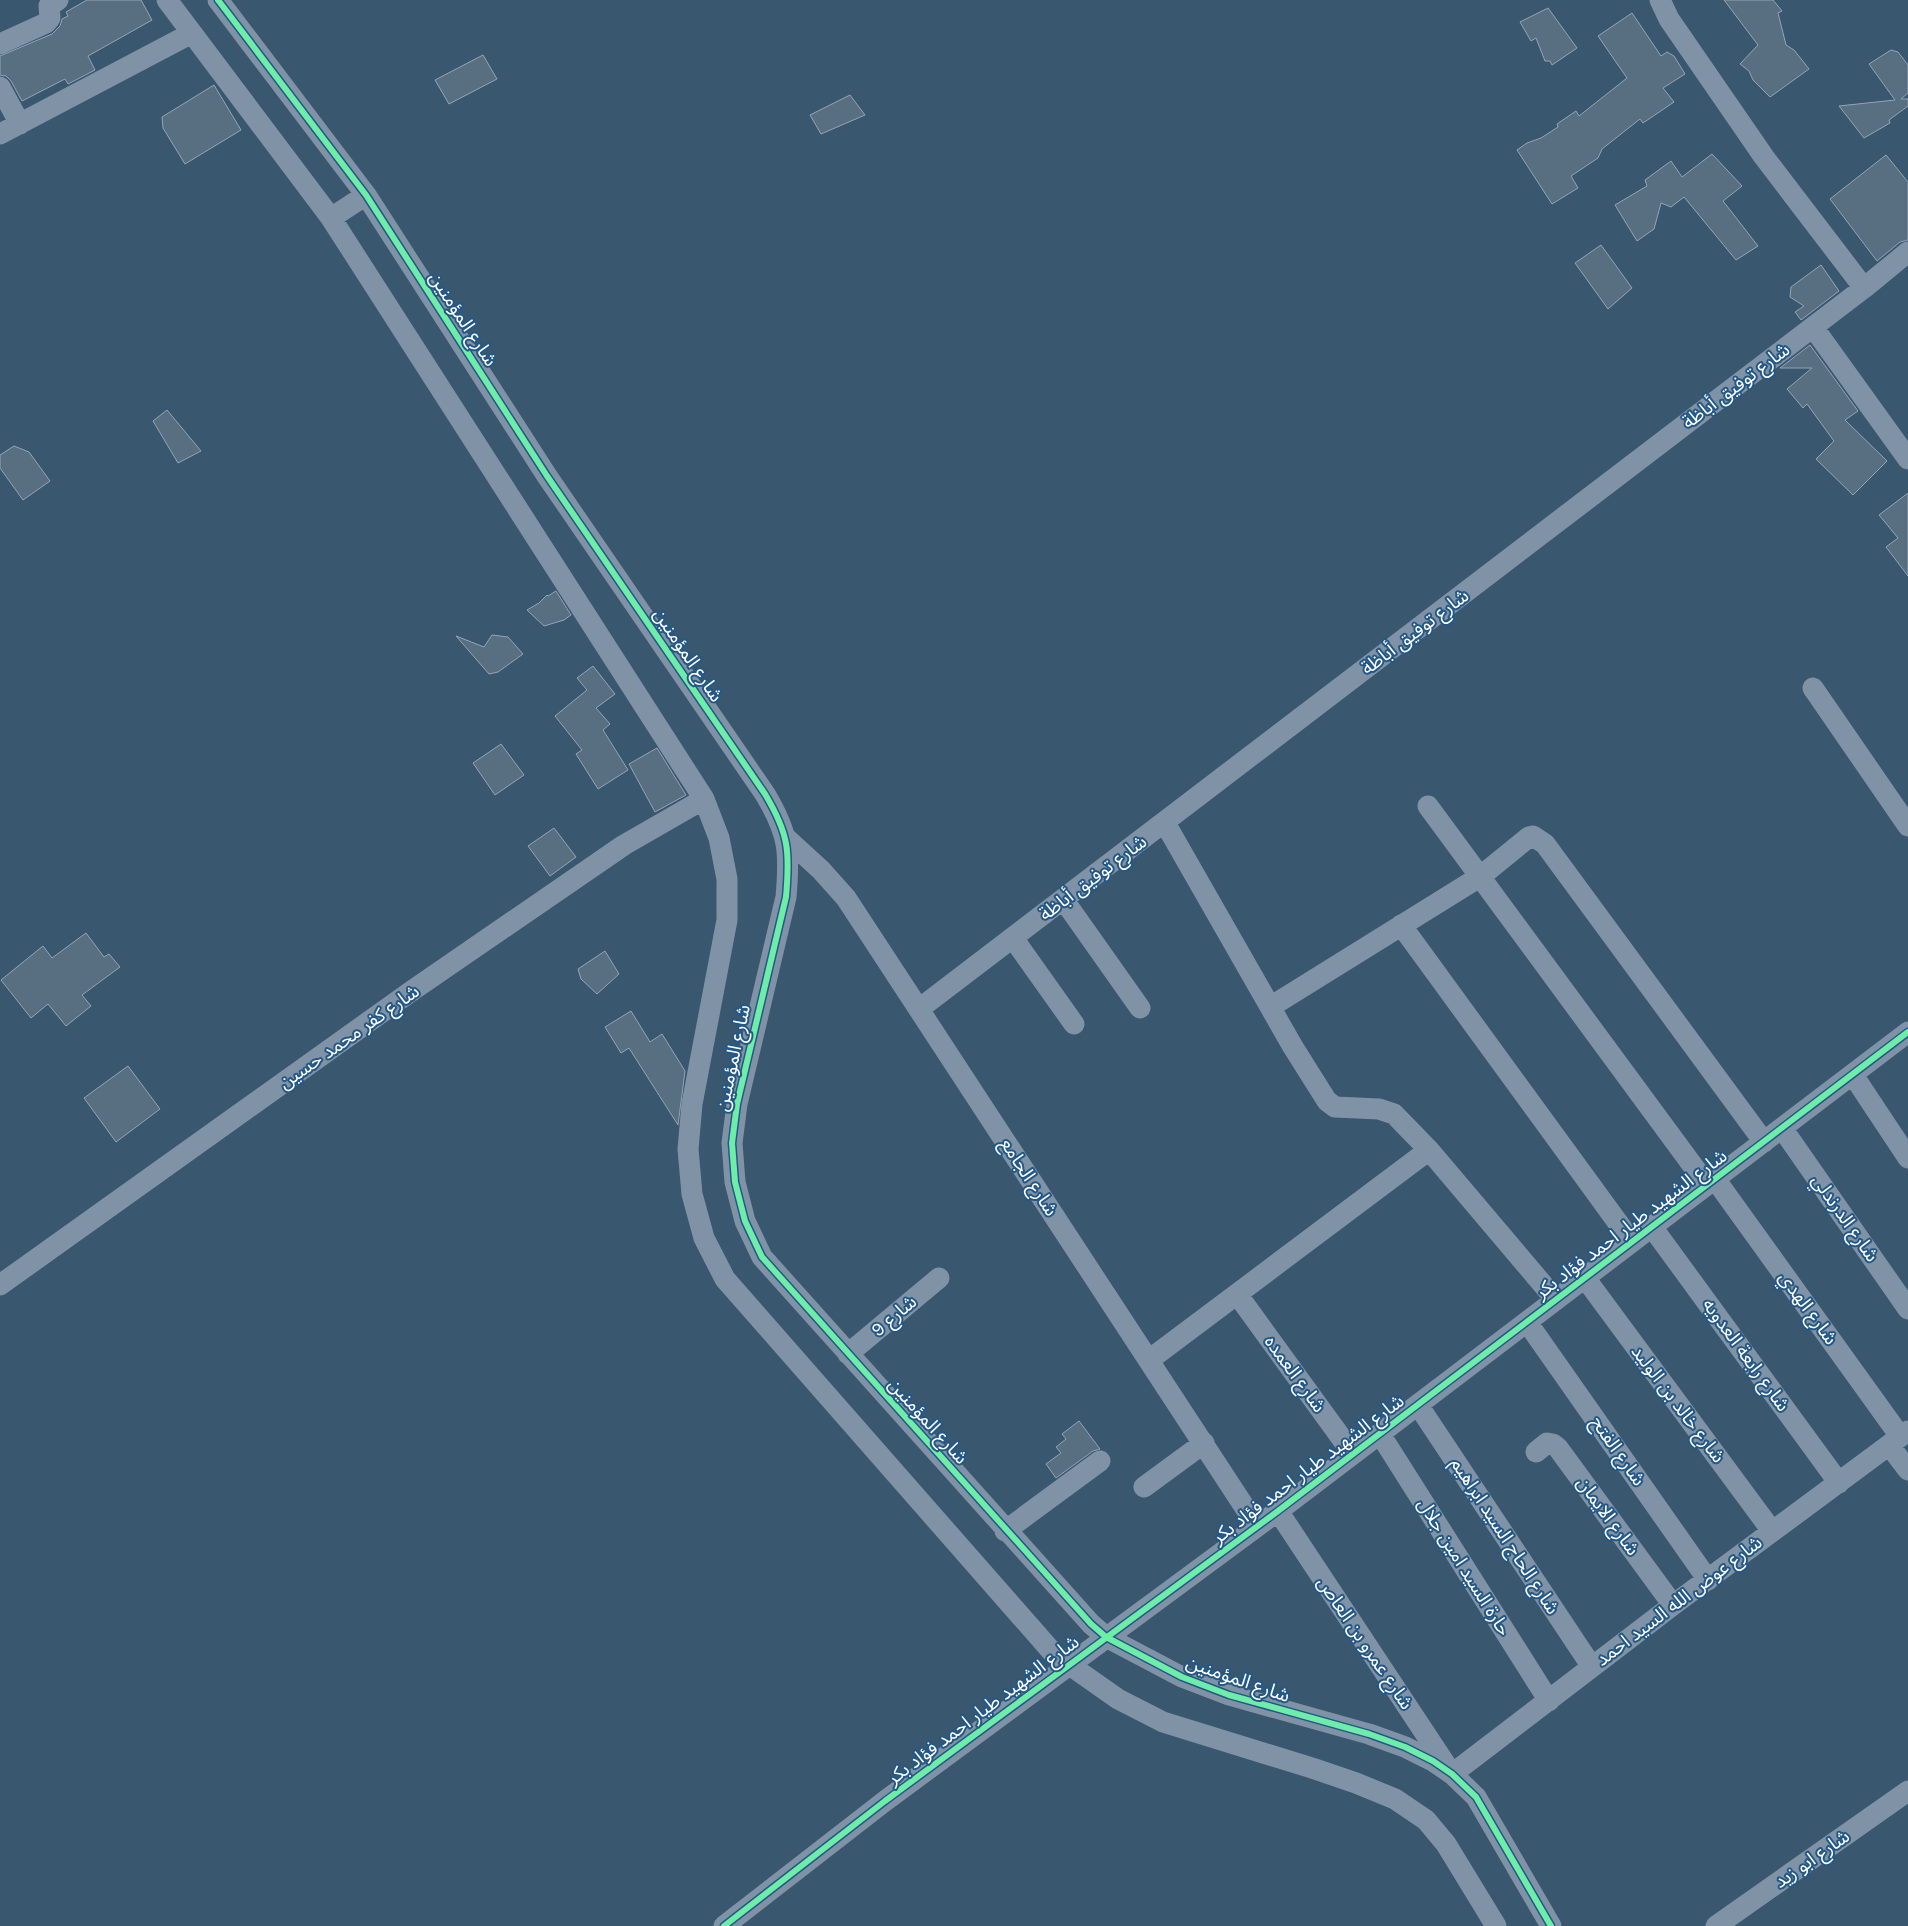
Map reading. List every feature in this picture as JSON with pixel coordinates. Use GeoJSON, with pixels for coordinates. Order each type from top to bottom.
{"type":"FeatureCollection","features":[{"type":"Feature","properties":{"kind":"street"},"geometry":{"type":"LineString","coordinates":[[0,44],[46,23],[50,18],[50,6],[58,0]]}},
{"type":"Feature","properties":{"kind":"street","name":"شارع المؤمنين"},"geometry":{"type":"LineString","coordinates":[[167,0],[332,218],[704,799],[719,838],[727,879],[727,920],[692,1104],[688,1149],[692,1194],[704,1238],[724,1279],[1054,1654],[1118,1698],[1163,1722],[1312,1768],[1395,1799],[1426,1820],[1446,1844],[1496,1926]]}},
{"type":"Feature","properties":{"kind":"street","name":"شارع المؤمنين"},"geometry":{"type":"LineString","coordinates":[[218,0],[366,195],[547,476],[765,794],[778,816],[786,838],[788,868],[786,897],[737,1104],[732,1143],[734,1182],[745,1221],[762,1257],[1090,1624],[1106,1637],[1182,1678],[1229,1695],[1369,1734],[1405,1747],[1433,1761],[1452,1774],[1476,1797],[1551,1926]]}},
{"type":"Feature","properties":{"kind":"street"},"geometry":{"type":"LineString","coordinates":[[1660,0],[1669,18],[1764,157],[1864,288]]}},
{"type":"Feature","properties":{"kind":"street"},"geometry":{"type":"LineString","coordinates":[[0,134],[192,34]]}},
{"type":"Feature","properties":{"kind":"street"},"geometry":{"type":"LineString","coordinates":[[0,87],[20,124]]}},
{"type":"Feature","properties":{"kind":"street"},"geometry":{"type":"LineString","coordinates":[[332,218],[366,195]]}},
{"type":"Feature","properties":{"kind":"street","name":"شارع توفيق أباظة"},"geometry":{"type":"LineString","coordinates":[[919,1009],[1907,256]]}},
{"type":"Feature","properties":{"kind":"street"},"geometry":{"type":"LineString","coordinates":[[1814,327],[1908,459]]}},
{"type":"Feature","properties":{"kind":"street"},"geometry":{"type":"LineString","coordinates":[[1813,688],[1908,826]]}},
{"type":"Feature","properties":{"kind":"street","name":"شارع كفر محمد حسين"},"geometry":{"type":"LineString","coordinates":[[0,1285],[405,996],[624,845],[704,799]]}},
{"type":"Feature","properties":{"kind":"street","name":"شارع الهدي"},"geometry":{"type":"LineString","coordinates":[[1428,806],[1711,1182],[1899,1437],[1908,1470]]}},
{"type":"Feature","properties":{"kind":"street"},"geometry":{"type":"LineString","coordinates":[[1165,823],[1326,1101],[1335,1107],[1379,1109],[1394,1114],[1429,1150],[1556,1300]]}},
{"type":"Feature","properties":{"kind":"street"},"geometry":{"type":"LineString","coordinates":[[1270,1007],[1481,876],[1529,837],[1533,836],[1539,839],[1764,1142]]}},
{"type":"Feature","properties":{"kind":"street","name":"شارع الجامع"},"geometry":{"type":"LineString","coordinates":[[786,838],[821,870],[846,898],[1257,1526]]}},
{"type":"Feature","properties":{"kind":"street"},"geometry":{"type":"LineString","coordinates":[[1063,899],[1140,1008]]}},
{"type":"Feature","properties":{"kind":"street"},"geometry":{"type":"LineString","coordinates":[[1401,925],[1632,1242]]}},
{"type":"Feature","properties":{"kind":"street"},"geometry":{"type":"LineString","coordinates":[[1013,938],[1074,1024]]}},
{"type":"Feature","properties":{"kind":"street","name":"شارع الشهيد طيار احمد فؤاد بكر"},"geometry":{"type":"LineString","coordinates":[[724,1926],[885,1802],[1380,1434],[1908,1032]]}},
{"type":"Feature","properties":{"kind":"street"},"geometry":{"type":"LineString","coordinates":[[1853,1074],[1908,1158]]}},
{"type":"Feature","properties":{"kind":"street","name":"شارع الدرندلي"},"geometry":{"type":"LineString","coordinates":[[1782,1128],[1908,1309]]}},
{"type":"Feature","properties":{"kind":"street"},"geometry":{"type":"LineString","coordinates":[[1149,1360],[1429,1150]]}},
{"type":"Feature","properties":{"kind":"street","name":"شارع رابعة العدويه"},"geometry":{"type":"LineString","coordinates":[[1652,1227],[1839,1483]]}},
{"type":"Feature","properties":{"kind":"street","name":"شارع 9"},"geometry":{"type":"LineString","coordinates":[[848,1354],[939,1278]]}},
{"type":"Feature","properties":{"kind":"street","name":"شارع خالد بن الوليد"},"geometry":{"type":"LineString","coordinates":[[1585,1278],[1772,1531]]}},
{"type":"Feature","properties":{"kind":"street","name":"شارع العمده"},"geometry":{"type":"LineString","coordinates":[[1237,1294],[1353,1454]]}},
{"type":"Feature","properties":{"kind":"street","name":"شارع الفتح"},"geometry":{"type":"LineString","coordinates":[[1528,1322],[1708,1580]]}},
{"type":"Feature","properties":{"kind":"street","name":"شارع الحاج السيد ابراهيم"},"geometry":{"type":"LineString","coordinates":[[1418,1405],[1592,1667]]}},
{"type":"Feature","properties":{"kind":"street","name":"حارة السيد امين جلال"},"geometry":{"type":"LineString","coordinates":[[1380,1434],[1549,1701]]}},
{"type":"Feature","properties":{"kind":"street","name":"شارع عوض الله السيد احمد"},"geometry":{"type":"LineString","coordinates":[[1452,1774],[1673,1605],[1899,1437]]}},
{"type":"Feature","properties":{"kind":"street"},"geometry":{"type":"LineString","coordinates":[[1144,1488],[1204,1443]]}},
{"type":"Feature","properties":{"kind":"street","name":"شارع الايمان"},"geometry":{"type":"LineString","coordinates":[[1536,1452],[1547,1444],[1554,1444],[1558,1448],[1673,1605]]}},
{"type":"Feature","properties":{"kind":"street"},"geometry":{"type":"LineString","coordinates":[[1005,1531],[1100,1460]]}},
{"type":"Feature","properties":{"kind":"street","name":"شارع عمرو بن العاص"},"geometry":{"type":"LineString","coordinates":[[1278,1511],[1452,1774]]}},
{"type":"Feature","properties":{"kind":"street","name":"شارع ابو زيد"},"geometry":{"type":"LineString","coordinates":[[1716,1926],[1908,1791]]}},
{"type":"Feature","properties":{"kind":"building"},"geometry":{"type":"Polygon","coordinates":[[[87,0],[141,0],[152,20],[88,56],[95,70],[68,84],[65,79],[22,101],[11,81],[6,76],[0,75],[0,56],[52,34],[60,26],[62,19],[68,16],[66,12],[87,0]]]}},
{"type":"Feature","properties":{"kind":"building"},"geometry":{"type":"Polygon","coordinates":[[[1724,0],[1773,0],[1782,11],[1778,13],[1786,45],[1794,50],[1809,69],[1770,97],[1753,80],[1749,71],[1740,64],[1758,45],[1724,0]]]}},
{"type":"Feature","properties":{"kind":"building"},"geometry":{"type":"Polygon","coordinates":[[[1548,8],[1577,48],[1552,65],[1550,61],[1545,61],[1536,38],[1531,41],[1520,22],[1548,8]]]}},
{"type":"Feature","properties":{"kind":"building"},"geometry":{"type":"Polygon","coordinates":[[[1632,13],[1661,56],[1667,52],[1674,56],[1685,74],[1663,88],[1674,102],[1643,123],[1640,119],[1602,149],[1598,158],[1571,176],[1578,188],[1552,204],[1517,150],[1558,127],[1557,124],[1576,111],[1579,116],[1627,78],[1598,36],[1632,13]]]}},
{"type":"Feature","properties":{"kind":"building"},"geometry":{"type":"Polygon","coordinates":[[[1891,50],[1898,52],[1908,65],[1908,93],[1901,99],[1908,99],[1908,106],[1889,120],[1890,123],[1864,138],[1839,106],[1895,100],[1869,64],[1891,50]]]}},
{"type":"Feature","properties":{"kind":"building"},"geometry":{"type":"Polygon","coordinates":[[[483,55],[497,79],[449,104],[435,80],[483,55]]]}},
{"type":"Feature","properties":{"kind":"building"},"geometry":{"type":"Polygon","coordinates":[[[214,85],[241,130],[185,164],[163,128],[162,117],[214,85]]]}},
{"type":"Feature","properties":{"kind":"building"},"geometry":{"type":"Polygon","coordinates":[[[850,95],[865,115],[821,134],[810,115],[850,95]]]}},
{"type":"Feature","properties":{"kind":"building"},"geometry":{"type":"Polygon","coordinates":[[[1712,154],[1742,186],[1723,201],[1758,246],[1736,260],[1684,197],[1671,207],[1661,203],[1654,229],[1637,241],[1615,205],[1647,186],[1645,180],[1671,161],[1682,177],[1712,154]]]}},
{"type":"Feature","properties":{"kind":"building"},"geometry":{"type":"Polygon","coordinates":[[[1886,155],[1908,182],[1908,240],[1900,242],[1877,261],[1830,199],[1886,155]]]}},
{"type":"Feature","properties":{"kind":"building"},"geometry":{"type":"Polygon","coordinates":[[[1601,245],[1632,288],[1608,309],[1575,263],[1601,245]]]}},
{"type":"Feature","properties":{"kind":"building"},"geometry":{"type":"Polygon","coordinates":[[[1821,265],[1839,291],[1801,320],[1795,312],[1804,306],[1790,297],[1791,287],[1821,265]]]}},
{"type":"Feature","properties":{"kind":"building"},"geometry":{"type":"Polygon","coordinates":[[[1810,345],[1858,411],[1845,420],[1887,461],[1853,495],[1816,459],[1834,441],[1807,404],[1803,408],[1787,389],[1812,368],[1780,368],[1810,345]]]}},
{"type":"Feature","properties":{"kind":"building"},"geometry":{"type":"Polygon","coordinates":[[[167,410],[201,451],[178,463],[153,421],[167,410]]]}},
{"type":"Feature","properties":{"kind":"building"},"geometry":{"type":"Polygon","coordinates":[[[14,446],[29,452],[50,481],[23,500],[0,468],[0,455],[14,446]]]}},
{"type":"Feature","properties":{"kind":"building"},"geometry":{"type":"Polygon","coordinates":[[[1908,493],[1908,576],[1886,547],[1898,538],[1879,515],[1908,493]]]}},
{"type":"Feature","properties":{"kind":"building"},"geometry":{"type":"Polygon","coordinates":[[[556,591],[571,615],[564,620],[544,626],[527,610],[539,603],[547,595],[556,591]]]}},
{"type":"Feature","properties":{"kind":"building"},"geometry":{"type":"Polygon","coordinates":[[[492,635],[508,637],[523,654],[498,672],[489,674],[456,636],[484,647],[492,635]]]}},
{"type":"Feature","properties":{"kind":"building"},"geometry":{"type":"Polygon","coordinates":[[[593,666],[615,694],[596,708],[610,724],[603,730],[628,770],[598,789],[576,754],[582,750],[555,716],[587,690],[577,678],[593,666]]]}},
{"type":"Feature","properties":{"kind":"building"},"geometry":{"type":"Polygon","coordinates":[[[501,744],[524,775],[495,795],[473,763],[501,744]]]}},
{"type":"Feature","properties":{"kind":"building"},"geometry":{"type":"Polygon","coordinates":[[[657,748],[686,795],[655,812],[629,764],[657,748]]]}},
{"type":"Feature","properties":{"kind":"building"},"geometry":{"type":"Polygon","coordinates":[[[554,828],[576,857],[550,876],[528,846],[554,828]]]}},
{"type":"Feature","properties":{"kind":"building"},"geometry":{"type":"Polygon","coordinates":[[[86,933],[104,957],[109,954],[120,967],[82,995],[91,1006],[66,1026],[48,1004],[31,1018],[1,980],[43,946],[52,958],[86,933]]]}},
{"type":"Feature","properties":{"kind":"building"},"geometry":{"type":"Polygon","coordinates":[[[605,951],[619,974],[597,994],[581,979],[578,969],[605,951]]]}},
{"type":"Feature","properties":{"kind":"building"},"geometry":{"type":"Polygon","coordinates":[[[631,1011],[650,1042],[662,1034],[685,1071],[678,1125],[629,1048],[621,1053],[605,1027],[631,1011]]]}},
{"type":"Feature","properties":{"kind":"building"},"geometry":{"type":"Polygon","coordinates":[[[128,1066],[160,1109],[116,1142],[84,1098],[128,1066]]]}},
{"type":"Feature","properties":{"kind":"building"},"geometry":{"type":"Polygon","coordinates":[[[1079,1421],[1100,1449],[1093,1451],[1056,1478],[1046,1464],[1061,1453],[1056,1447],[1066,1439],[1062,1434],[1079,1421]]]}},
{"type":"Feature","properties":{"kind":"cycle path"},"geometry":{"type":"LineString","coordinates":[[218,0],[366,195],[547,476],[765,794],[779,821],[786,844],[788,868],[786,897],[737,1104],[732,1143],[735,1182],[745,1221],[762,1257],[1091,1624],[1106,1637],[1182,1677],[1229,1695],[1369,1734],[1405,1747],[1433,1761],[1452,1774],[1476,1797],[1551,1926]]}},
{"type":"Feature","properties":{"kind":"cycle path"},"geometry":{"type":"LineString","coordinates":[[724,1926],[885,1801],[1278,1511],[1908,1032]]}}]}
